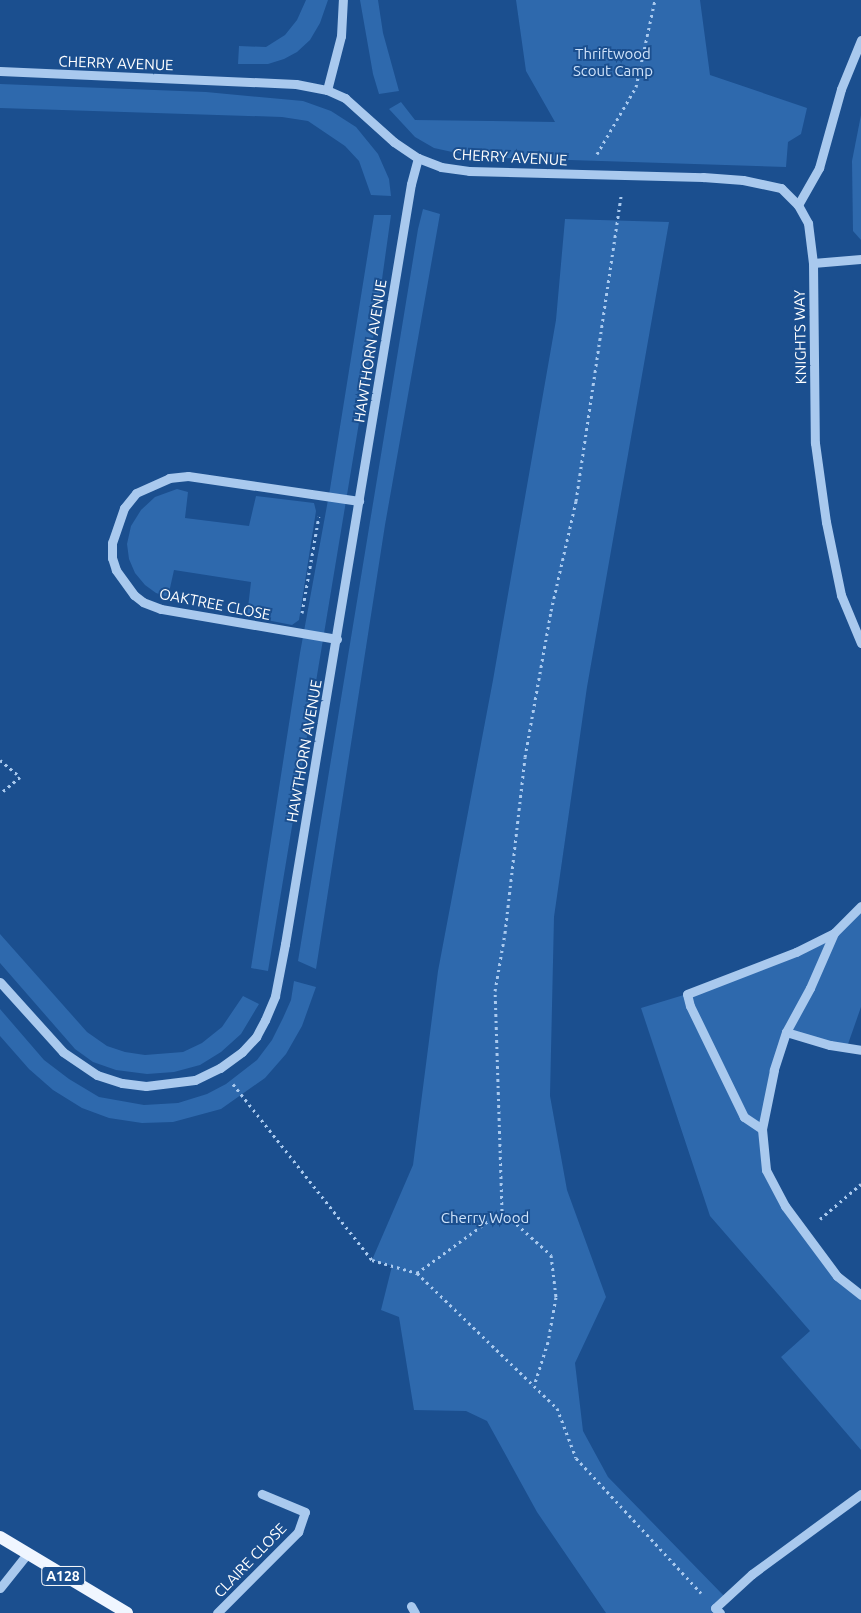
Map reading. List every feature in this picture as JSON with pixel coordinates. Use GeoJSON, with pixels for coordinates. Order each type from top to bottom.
{"type":"FeatureCollection","features":[{"type":"Feature","properties":{"kind":"main road","name":"A128"},"geometry":{"type":"LineString","coordinates":[[0,1537],[128,1613]]}},
{"type":"Feature","properties":{"kind":"street"},"geometry":{"type":"LineString","coordinates":[[327,90],[341,36],[343,0]]}},
{"type":"Feature","properties":{"kind":"street"},"geometry":{"type":"LineString","coordinates":[[798,204],[819,168],[841,89],[861,40]]}},
{"type":"Feature","properties":{"kind":"street","name":"CHERRY AVENUE"},"geometry":{"type":"LineString","coordinates":[[0,71],[264,82],[327,90],[345,98],[394,142],[418,158],[441,167],[469,171],[743,180],[780,188],[798,204]]}},
{"type":"Feature","properties":{"kind":"street","name":"HAWTHORN AVENUE"},"geometry":{"type":"LineString","coordinates":[[0,982],[63,1052],[97,1075],[122,1083],[146,1086],[195,1080],[220,1068],[242,1052],[256,1037],[276,996],[337,639],[411,184],[418,158]]}},
{"type":"Feature","properties":{"kind":"street","name":"KNIGHTS WAY"},"geometry":{"type":"LineString","coordinates":[[798,204],[808,223],[813,263],[815,443],[826,522],[841,595],[861,643]]}},
{"type":"Feature","properties":{"kind":"street"},"geometry":{"type":"LineString","coordinates":[[813,263],[861,259]]}},
{"type":"Feature","properties":{"kind":"street","name":"OAKTREE CLOSE"},"geometry":{"type":"LineString","coordinates":[[337,639],[161,610],[143,602],[134,595],[116,570],[112,558],[112,543],[124,508],[136,493],[169,478],[188,476],[359,501]]}},
{"type":"Feature","properties":{"kind":"street"},"geometry":{"type":"LineString","coordinates":[[762,1129],[744,1117],[690,1006],[687,994],[796,952],[834,933],[861,906]]}},
{"type":"Feature","properties":{"kind":"street"},"geometry":{"type":"LineString","coordinates":[[834,933],[810,988],[786,1032],[774,1070],[762,1129],[766,1170],[785,1206],[837,1276],[861,1294]]}},
{"type":"Feature","properties":{"kind":"street"},"geometry":{"type":"LineString","coordinates":[[786,1032],[830,1045],[861,1050]]}},
{"type":"Feature","properties":{"kind":"street","name":"CLAIRE CLOSE"},"geometry":{"type":"LineString","coordinates":[[217,1613],[298,1532],[305,1512],[262,1494]]}},
{"type":"Feature","properties":{"kind":"street"},"geometry":{"type":"LineString","coordinates":[[717,1611],[752,1574],[861,1494]]}},
{"type":"Feature","properties":{"kind":"street"},"geometry":{"type":"LineString","coordinates":[[0,1588],[27,1554]]}},
{"type":"Feature","properties":{"kind":"path"},"geometry":{"type":"LineString","coordinates":[[586,174],[636,87],[655,0]]}},
{"type":"Feature","properties":{"kind":"path"},"geometry":{"type":"LineString","coordinates":[[534,1386],[548,1342],[556,1297],[551,1255],[502,1210],[495,991],[505,933],[525,757],[551,611],[576,501],[624,175]]}},
{"type":"Feature","properties":{"kind":"path"},"geometry":{"type":"LineString","coordinates":[[298,633],[322,495]]}},
{"type":"Feature","properties":{"kind":"path"},"geometry":{"type":"LineString","coordinates":[[0,760],[20,777],[0,794]]}},
{"type":"Feature","properties":{"kind":"path"},"geometry":{"type":"LineString","coordinates":[[220,1068],[372,1260],[417,1273],[556,1408],[576,1458],[717,1611]]}},
{"type":"Feature","properties":{"kind":"path"},"geometry":{"type":"LineString","coordinates":[[805,1233],[861,1184]]}},
{"type":"Feature","properties":{"kind":"path"},"geometry":{"type":"LineString","coordinates":[[417,1273],[502,1210]]}},
{"type":"Feature","properties":{"kind":"green space"},"geometry":{"type":"Polygon","coordinates":[[[306,0],[328,0],[320,23],[310,40],[297,52],[284,59],[268,64],[238,64],[239,46],[266,47],[285,35],[297,20],[306,0]]]}},
{"type":"Feature","properties":{"kind":"green space"},"geometry":{"type":"Polygon","coordinates":[[[360,0],[378,0],[383,33],[399,91],[379,94],[373,74],[360,0]]]}},
{"type":"Feature","properties":{"kind":"green space","name":"Thriftwood Scout Camp"},"geometry":{"type":"Polygon","coordinates":[[[516,0],[700,0],[710,75],[807,108],[801,134],[788,142],[786,167],[475,157],[434,148],[415,137],[389,109],[401,102],[415,120],[555,122],[526,71],[516,0]]]}},
{"type":"Feature","properties":{"kind":"green space"},"geometry":{"type":"Polygon","coordinates":[[[0,84],[206,92],[303,101],[331,111],[356,127],[378,154],[389,179],[391,196],[371,195],[359,161],[345,146],[308,121],[282,117],[0,108],[0,84]]]}},
{"type":"Feature","properties":{"kind":"green space"},"geometry":{"type":"Polygon","coordinates":[[[861,115],[861,240],[853,231],[852,161],[861,115]]]}},
{"type":"Feature","properties":{"kind":"green space"},"geometry":{"type":"Polygon","coordinates":[[[423,209],[440,214],[385,525],[316,969],[298,961],[418,229],[423,209]]]}},
{"type":"Feature","properties":{"kind":"green space"},"geometry":{"type":"Polygon","coordinates":[[[374,215],[391,215],[378,308],[268,971],[251,968],[300,653],[330,489],[374,215]]]}},
{"type":"Feature","properties":{"kind":"green space","name":"Cherry Wood"},"geometry":{"type":"Polygon","coordinates":[[[565,219],[669,222],[587,687],[554,917],[550,1096],[567,1190],[606,1297],[575,1363],[583,1431],[608,1477],[725,1597],[719,1613],[606,1613],[537,1512],[487,1421],[466,1411],[414,1410],[399,1317],[381,1310],[392,1266],[372,1260],[413,1165],[438,971],[493,680],[556,320],[565,219]]]}},
{"type":"Feature","properties":{"kind":"green space"},"geometry":{"type":"Polygon","coordinates":[[[177,489],[188,492],[185,518],[249,526],[256,496],[314,503],[316,511],[299,620],[292,625],[247,616],[251,582],[174,570],[168,597],[156,593],[145,585],[135,573],[129,559],[127,544],[131,526],[141,510],[155,497],[177,489]]]}},
{"type":"Feature","properties":{"kind":"green space"},"geometry":{"type":"Polygon","coordinates":[[[861,906],[861,1007],[847,1047],[786,1032],[763,1135],[766,1170],[785,1206],[837,1276],[861,1295],[861,1450],[781,1357],[810,1331],[710,1216],[641,1008],[687,994],[834,933],[861,906]]]}},
{"type":"Feature","properties":{"kind":"green space"},"geometry":{"type":"Polygon","coordinates":[[[0,934],[87,1032],[107,1046],[125,1052],[145,1055],[183,1052],[202,1043],[222,1027],[243,996],[259,1004],[241,1034],[221,1052],[200,1065],[174,1072],[147,1074],[116,1070],[93,1062],[75,1049],[0,963],[0,934]]]}},
{"type":"Feature","properties":{"kind":"green space"},"geometry":{"type":"Polygon","coordinates":[[[294,981],[316,987],[302,1026],[286,1054],[265,1078],[221,1109],[173,1122],[142,1123],[109,1118],[82,1108],[53,1090],[29,1069],[0,1036],[0,1009],[44,1060],[69,1079],[99,1097],[144,1105],[178,1103],[207,1094],[226,1084],[257,1060],[272,1040],[283,1018],[291,1000],[294,981]]]}}]}
